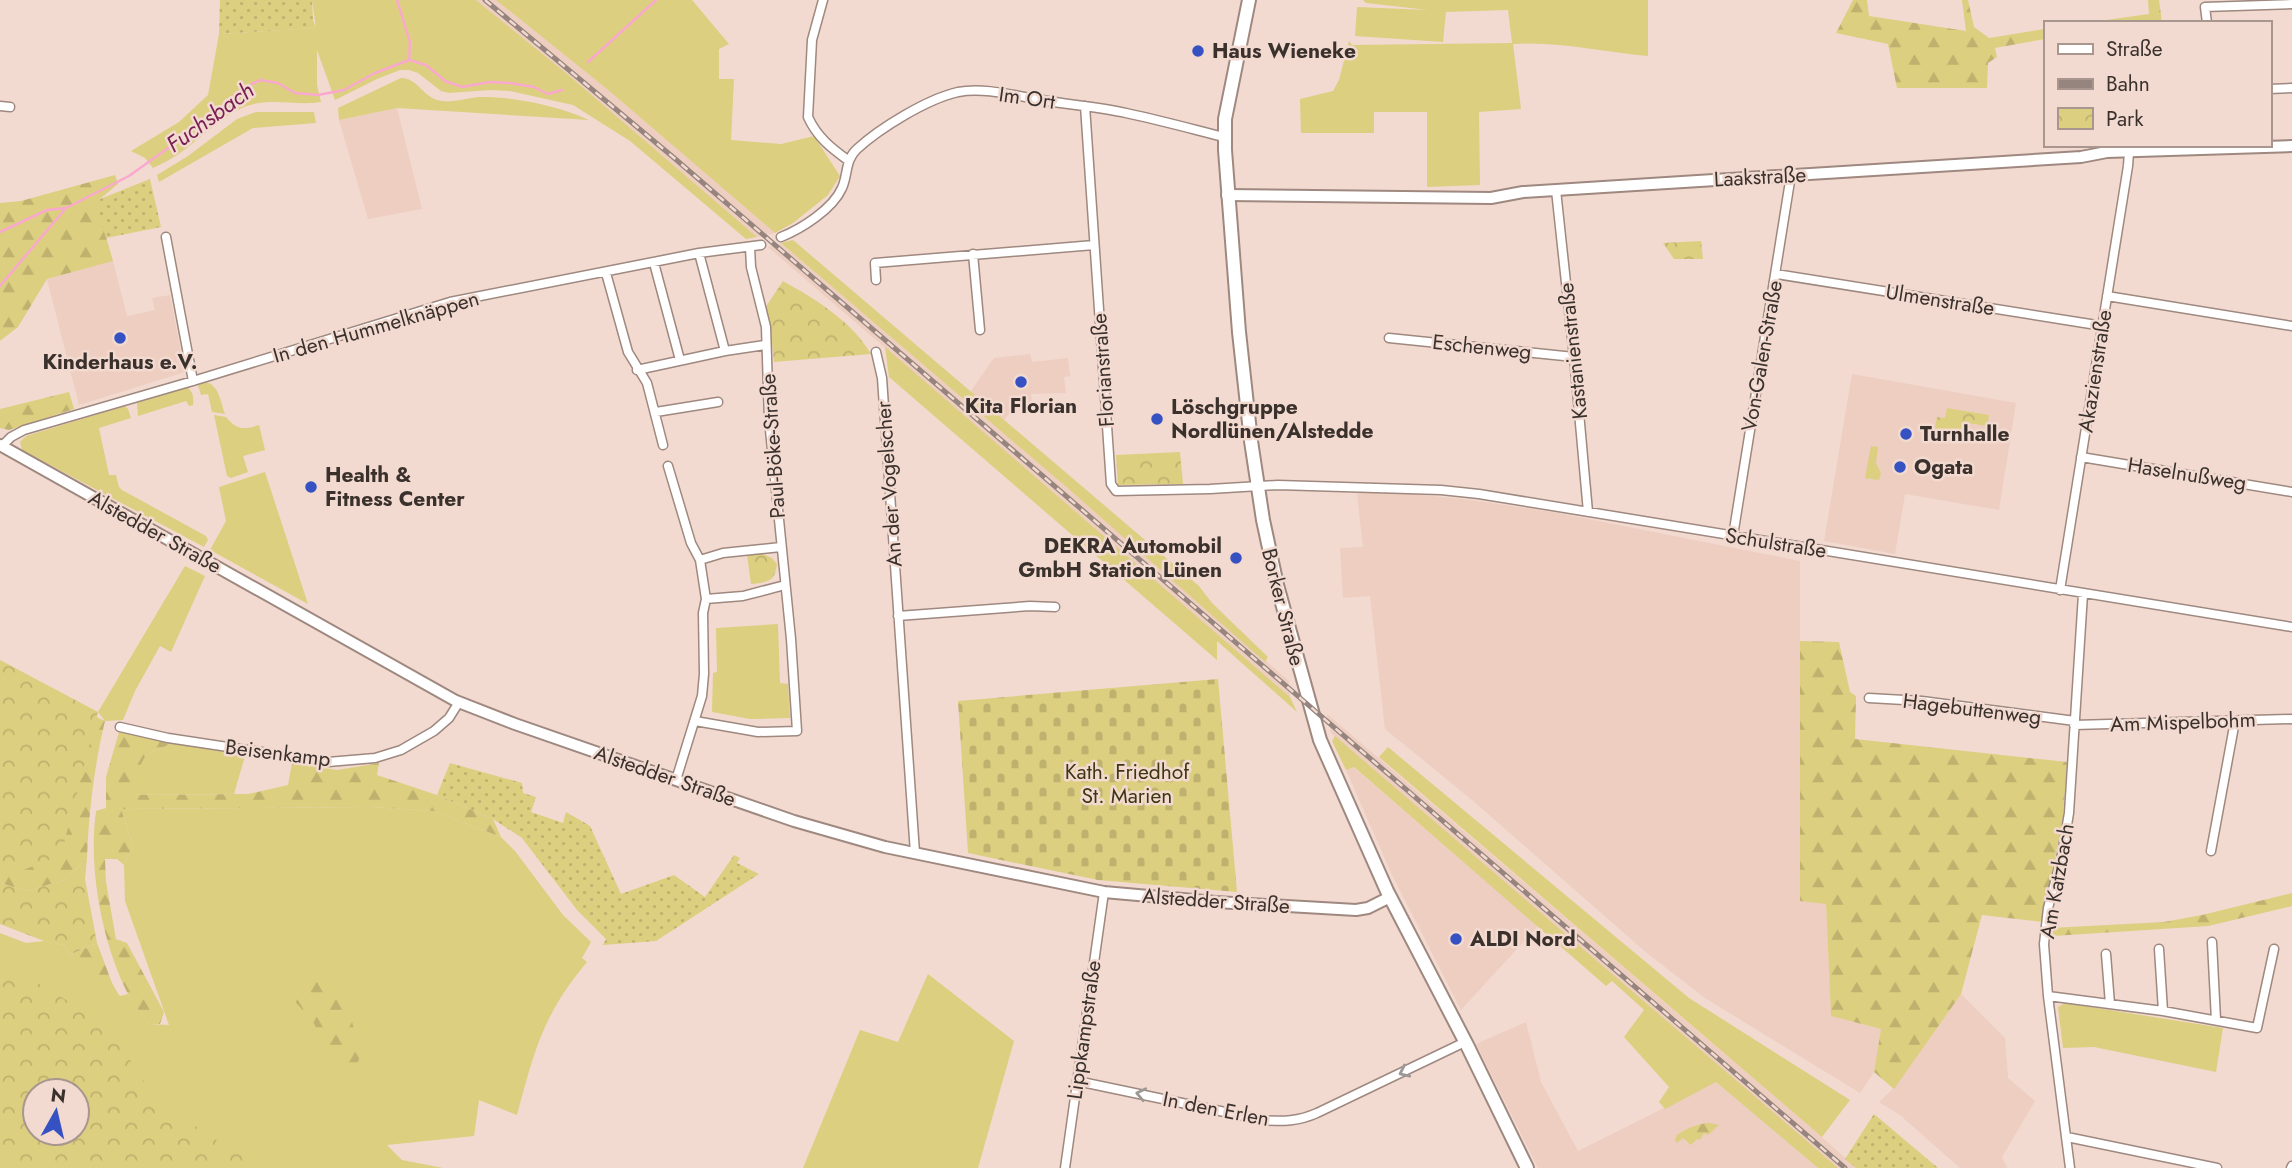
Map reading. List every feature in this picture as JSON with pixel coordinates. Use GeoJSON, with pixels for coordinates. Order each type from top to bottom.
{"type":"FeatureCollection","features":[{"type":"Feature","properties":{"kind":"main road","name":"Borker Straße"},"geometry":{"type":"LineString","coordinates":[[1248,0],[1229,95],[1224,136],[1238,332],[1258,486],[1274,574],[1320,740],[1390,897],[1527,1168]]}},
{"type":"Feature","properties":{"kind":"street"},"geometry":{"type":"LineString","coordinates":[[781,237],[793,233],[815,218],[835,199],[843,188],[849,160],[828,146],[813,129],[808,117],[812,40],[823,0]]}},
{"type":"Feature","properties":{"kind":"street"},"geometry":{"type":"LineString","coordinates":[[2207,21],[2205,7],[2292,4]]}},
{"type":"Feature","properties":{"kind":"street"},"geometry":{"type":"LineString","coordinates":[[2271,89],[2292,88]]}},
{"type":"Feature","properties":{"kind":"street","name":"Im Ort"},"geometry":{"type":"LineString","coordinates":[[849,160],[859,148],[902,117],[933,100],[960,92],[998,92],[1085,106],[1224,136]]}},
{"type":"Feature","properties":{"kind":"street"},"geometry":{"type":"LineString","coordinates":[[0,106],[10,107]]}},
{"type":"Feature","properties":{"kind":"street","name":"Florianstraße"},"geometry":{"type":"LineString","coordinates":[[1085,106],[1111,484],[1121,492],[1258,486]]}},
{"type":"Feature","properties":{"kind":"street","name":"Laakstraße"},"geometry":{"type":"LineString","coordinates":[[2271,146],[2292,146]]}},
{"type":"Feature","properties":{"kind":"street","name":"Laakstraße"},"geometry":{"type":"LineString","coordinates":[[1227,195],[1484,198],[1522,192],[2081,157],[2107,152],[2220,147]]}},
{"type":"Feature","properties":{"kind":"street","name":"Akazienstraße"},"geometry":{"type":"LineString","coordinates":[[2060,590],[2129,152]]}},
{"type":"Feature","properties":{"kind":"street","name":"Von-Galen-Straße"},"geometry":{"type":"LineString","coordinates":[[1732,537],[1791,175]]}},
{"type":"Feature","properties":{"kind":"street","name":"Kastanienstraße"},"geometry":{"type":"LineString","coordinates":[[1556,190],[1588,512]]}},
{"type":"Feature","properties":{"kind":"street"},"geometry":{"type":"LineString","coordinates":[[166,237],[193,382]]}},
{"type":"Feature","properties":{"kind":"street","name":"In den Hummelknäppen"},"geometry":{"type":"LineString","coordinates":[[1,445],[24,430],[193,382],[450,302],[699,253],[761,245]]}},
{"type":"Feature","properties":{"kind":"street"},"geometry":{"type":"LineString","coordinates":[[876,279],[875,263],[1094,245]]}},
{"type":"Feature","properties":{"kind":"street","name":"Paul-Böke-Straße"},"geometry":{"type":"LineString","coordinates":[[695,721],[758,732],[797,731],[791,639],[769,420],[766,327],[751,267],[750,247]]}},
{"type":"Feature","properties":{"kind":"street"},"geometry":{"type":"LineString","coordinates":[[699,253],[725,351]]}},
{"type":"Feature","properties":{"kind":"street"},"geometry":{"type":"LineString","coordinates":[[973,254],[979,330]]}},
{"type":"Feature","properties":{"kind":"street"},"geometry":{"type":"LineString","coordinates":[[654,263],[680,360]]}},
{"type":"Feature","properties":{"kind":"street"},"geometry":{"type":"LineString","coordinates":[[606,273],[628,352],[647,383],[663,445]]}},
{"type":"Feature","properties":{"kind":"street","name":"Ulmenstraße"},"geometry":{"type":"LineString","coordinates":[[1776,274],[2103,326]]}},
{"type":"Feature","properties":{"kind":"street"},"geometry":{"type":"LineString","coordinates":[[2107,296],[2292,326]]}},
{"type":"Feature","properties":{"kind":"street","name":"Eschenweg"},"geometry":{"type":"LineString","coordinates":[[1389,338],[1574,357]]}},
{"type":"Feature","properties":{"kind":"street","name":"Paul-Böke-Straße"},"geometry":{"type":"LineString","coordinates":[[637,370],[765,345]]}},
{"type":"Feature","properties":{"kind":"street","name":"An der Vogelscher"},"geometry":{"type":"LineString","coordinates":[[876,352],[882,379],[915,853]]}},
{"type":"Feature","properties":{"kind":"street"},"geometry":{"type":"LineString","coordinates":[[656,412],[718,402]]}},
{"type":"Feature","properties":{"kind":"street","name":"Alstedder Straße"},"geometry":{"type":"LineString","coordinates":[[1,445],[459,702],[835,835],[1104,892],[1356,910],[1368,908],[1390,897]]}},
{"type":"Feature","properties":{"kind":"street","name":"Haselnußweg"},"geometry":{"type":"LineString","coordinates":[[2081,457],[2292,492]]}},
{"type":"Feature","properties":{"kind":"street"},"geometry":{"type":"LineString","coordinates":[[668,466],[691,543],[700,560],[706,599],[703,613],[702,696],[676,780]]}},
{"type":"Feature","properties":{"kind":"street","name":"Schulstraße"},"geometry":{"type":"LineString","coordinates":[[1258,486],[1441,490],[2292,627]]}},
{"type":"Feature","properties":{"kind":"street","name":"Paul-Böke-Straße"},"geometry":{"type":"LineString","coordinates":[[700,560],[723,553],[780,547]]}},
{"type":"Feature","properties":{"kind":"street"},"geometry":{"type":"LineString","coordinates":[[706,599],[743,596],[785,585]]}},
{"type":"Feature","properties":{"kind":"street","name":"Am Katzbach"},"geometry":{"type":"LineString","coordinates":[[2070,1168],[2044,944],[2048,908],[2066,841],[2082,594]]}},
{"type":"Feature","properties":{"kind":"street"},"geometry":{"type":"LineString","coordinates":[[898,616],[1030,606],[1055,607]]}},
{"type":"Feature","properties":{"kind":"street","name":"Hagebuttenweg"},"geometry":{"type":"LineString","coordinates":[[1869,698],[1922,701],[2074,723]]}},
{"type":"Feature","properties":{"kind":"street","name":"Beisenkamp"},"geometry":{"type":"LineString","coordinates":[[120,727],[168,738],[328,762],[375,758],[401,750],[434,731],[449,718],[459,702]]}},
{"type":"Feature","properties":{"kind":"street","name":"Am Mispelbohm"},"geometry":{"type":"LineString","coordinates":[[2074,723],[2292,719]]}},
{"type":"Feature","properties":{"kind":"street"},"geometry":{"type":"LineString","coordinates":[[2211,851],[2235,721]]}},
{"type":"Feature","properties":{"kind":"street","name":"Lippkampstraße"},"geometry":{"type":"LineString","coordinates":[[1065,1168],[1104,892]]}},
{"type":"Feature","properties":{"kind":"street"},"geometry":{"type":"LineString","coordinates":[[2212,942],[2216,1020]]}},
{"type":"Feature","properties":{"kind":"street"},"geometry":{"type":"LineString","coordinates":[[2159,949],[2163,1012]]}},
{"type":"Feature","properties":{"kind":"street"},"geometry":{"type":"LineString","coordinates":[[2048,996],[2257,1028],[2274,949]]}},
{"type":"Feature","properties":{"kind":"street"},"geometry":{"type":"LineString","coordinates":[[2106,954],[2110,1004]]}},
{"type":"Feature","properties":{"kind":"street","name":"In den Erlen"},"geometry":{"type":"LineString","coordinates":[[1077,1081],[1263,1120],[1285,1122],[1317,1113],[1465,1042]]}},
{"type":"Feature","properties":{"kind":"street"},"geometry":{"type":"LineString","coordinates":[[2067,1137],[2217,1168]]}},
{"type":"Feature","properties":{"kind":"shaded area"},"geometry":{"type":"Polygon","coordinates":[[[476,0],[496,0],[607,89],[775,233],[757,237],[566,73],[476,0]]]}},
{"type":"Feature","properties":{"kind":"shaded area"},"geometry":{"type":"Polygon","coordinates":[[[397,108],[422,209],[368,219],[339,120],[397,108]]]}},
{"type":"Feature","properties":{"kind":"shaded area"},"geometry":{"type":"Polygon","coordinates":[[[781,243],[1289,681],[1290,697],[768,247],[781,243]]]}},
{"type":"Feature","properties":{"kind":"shaded area","name":"Kinderhaus e.V."},"geometry":{"type":"Polygon","coordinates":[[[113,261],[127,316],[155,310],[152,298],[170,295],[185,372],[79,405],[47,279],[113,261]]]}},
{"type":"Feature","properties":{"kind":"shaded area","name":"Kita Florian"},"geometry":{"type":"Polygon","coordinates":[[[1030,354],[1032,362],[1068,358],[1070,376],[1064,377],[1066,393],[1031,394],[1033,409],[1022,412],[1015,407],[1004,420],[970,392],[994,358],[1030,354]]]}},
{"type":"Feature","properties":{"kind":"shaded area"},"geometry":{"type":"Polygon","coordinates":[[[1852,374],[2016,403],[1999,510],[1905,494],[1895,554],[1824,541],[1852,374]]]}},
{"type":"Feature","properties":{"kind":"shaded area"},"geometry":{"type":"Polygon","coordinates":[[[1357,493],[1403,493],[1558,513],[1800,561],[1800,900],[1826,903],[1831,1016],[1881,1029],[1874,1072],[1860,1093],[1705,998],[1648,954],[1472,800],[1385,729],[1370,596],[1343,598],[1340,548],[1363,547],[1357,493]]]}},
{"type":"Feature","properties":{"kind":"shaded area"},"geometry":{"type":"Polygon","coordinates":[[[1327,714],[1856,1168],[1838,1168],[1331,733],[1327,714]]]}},
{"type":"Feature","properties":{"kind":"shaded area"},"geometry":{"type":"Polygon","coordinates":[[[1353,767],[1538,926],[1461,1010],[1392,875],[1346,770],[1353,767]]]}},
{"type":"Feature","properties":{"kind":"shaded area"},"geometry":{"type":"Polygon","coordinates":[[[1961,994],[2005,1038],[2008,1078],[2035,1101],[2002,1157],[2007,1168],[1960,1168],[1900,1115],[1879,1102],[1894,1088],[1961,994]]]}},
{"type":"Feature","properties":{"kind":"shaded area"},"geometry":{"type":"Polygon","coordinates":[[[1526,1022],[1541,1082],[1578,1151],[1716,1082],[1818,1168],[1538,1168],[1476,1044],[1526,1022]]]}},
{"type":"Feature","properties":{"kind":"green space"},"geometry":{"type":"Polygon","coordinates":[[[220,0],[312,0],[316,28],[219,34],[220,0]]]}},
{"type":"Feature","properties":{"kind":"green space"},"geometry":{"type":"Polygon","coordinates":[[[312,0],[476,0],[566,73],[757,237],[746,239],[630,141],[573,105],[510,91],[449,93],[441,91],[418,73],[409,70],[400,70],[377,79],[335,100],[317,50],[317,85],[321,102],[268,102],[250,105],[230,114],[177,155],[153,168],[145,158],[131,151],[179,122],[208,95],[219,34],[316,28],[312,0]]]}},
{"type":"Feature","properties":{"kind":"green space"},"geometry":{"type":"Polygon","coordinates":[[[496,0],[692,0],[729,44],[719,49],[719,79],[734,79],[731,140],[781,144],[814,136],[840,176],[828,195],[793,223],[775,233],[607,89],[496,0]]]}},
{"type":"Feature","properties":{"kind":"green space"},"geometry":{"type":"Polygon","coordinates":[[[1363,0],[1648,0],[1648,56],[1564,45],[1513,44],[1521,109],[1479,112],[1480,185],[1427,187],[1427,112],[1374,112],[1374,133],[1301,133],[1300,99],[1333,91],[1339,80],[1349,41],[1352,45],[1512,43],[1508,10],[1446,12],[1443,42],[1355,36],[1357,7],[1428,10],[1366,3],[1363,0]]]}},
{"type":"Feature","properties":{"kind":"green space"},"geometry":{"type":"Polygon","coordinates":[[[1853,0],[1867,0],[1869,16],[1966,31],[1962,0],[1968,0],[1974,27],[1989,38],[2044,29],[2044,39],[1995,48],[1997,57],[1988,63],[1987,88],[1897,88],[1888,44],[1836,33],[1853,0]]]}},
{"type":"Feature","properties":{"kind":"green space"},"geometry":{"type":"Polygon","coordinates":[[[2148,0],[2159,0],[2162,21],[2099,21],[2149,14],[2148,0]]]}},
{"type":"Feature","properties":{"kind":"green space"},"geometry":{"type":"Polygon","coordinates":[[[401,78],[411,81],[437,100],[506,98],[550,106],[589,120],[397,108],[339,120],[338,108],[401,78]]]}},
{"type":"Feature","properties":{"kind":"green space"},"geometry":{"type":"Polygon","coordinates":[[[256,112],[314,112],[316,123],[253,128],[159,182],[157,175],[188,156],[237,119],[256,112]]]}},
{"type":"Feature","properties":{"kind":"green space"},"geometry":{"type":"Polygon","coordinates":[[[115,175],[118,184],[96,202],[113,261],[47,279],[18,327],[0,341],[0,203],[21,201],[115,175]]]}},
{"type":"Feature","properties":{"kind":"green space"},"geometry":{"type":"Polygon","coordinates":[[[150,179],[161,227],[106,238],[95,201],[150,179]]]}},
{"type":"Feature","properties":{"kind":"green space"},"geometry":{"type":"Polygon","coordinates":[[[793,240],[1199,586],[1212,603],[1268,657],[1265,662],[1071,491],[781,243],[793,240]]]}},
{"type":"Feature","properties":{"kind":"green space"},"geometry":{"type":"Polygon","coordinates":[[[1701,241],[1703,259],[1674,259],[1663,243],[1701,241]]]}},
{"type":"Feature","properties":{"kind":"green space"},"geometry":{"type":"Polygon","coordinates":[[[783,281],[820,303],[843,321],[871,354],[774,362],[771,331],[765,308],[783,281]]]}},
{"type":"Feature","properties":{"kind":"green space"},"geometry":{"type":"Polygon","coordinates":[[[885,347],[1290,697],[1297,712],[1217,641],[1217,660],[889,377],[885,347]]]}},
{"type":"Feature","properties":{"kind":"green space"},"geometry":{"type":"Polygon","coordinates":[[[202,381],[208,382],[215,389],[225,414],[212,412],[208,394],[201,395],[198,385],[202,381]]]}},
{"type":"Feature","properties":{"kind":"green space"},"geometry":{"type":"Polygon","coordinates":[[[187,387],[193,395],[193,405],[189,406],[186,401],[138,416],[137,403],[187,387]]]}},
{"type":"Feature","properties":{"kind":"green space"},"geometry":{"type":"Polygon","coordinates":[[[69,392],[74,409],[9,430],[0,428],[0,409],[69,392]]]}},
{"type":"Feature","properties":{"kind":"green space"},"geometry":{"type":"Polygon","coordinates":[[[125,406],[131,418],[99,428],[109,475],[116,475],[122,490],[206,536],[208,540],[204,547],[22,450],[20,442],[26,436],[125,406]]]}},
{"type":"Feature","properties":{"kind":"green space"},"geometry":{"type":"Polygon","coordinates":[[[1947,408],[1989,415],[1987,426],[1962,422],[1960,437],[1934,433],[1937,417],[1945,418],[1947,408]]]}},
{"type":"Feature","properties":{"kind":"green space"},"geometry":{"type":"Polygon","coordinates":[[[214,415],[226,417],[241,428],[259,425],[265,450],[243,456],[248,472],[231,478],[227,476],[214,415]]]}},
{"type":"Feature","properties":{"kind":"green space"},"geometry":{"type":"Polygon","coordinates":[[[1871,446],[1878,447],[1876,463],[1881,473],[1879,480],[1865,478],[1871,446]]]}},
{"type":"Feature","properties":{"kind":"green space"},"geometry":{"type":"Polygon","coordinates":[[[1180,452],[1183,484],[1118,485],[1116,455],[1180,452]]]}},
{"type":"Feature","properties":{"kind":"green space"},"geometry":{"type":"Polygon","coordinates":[[[265,472],[308,604],[210,550],[226,521],[219,487],[265,472]]]}},
{"type":"Feature","properties":{"kind":"green space"},"geometry":{"type":"Polygon","coordinates":[[[761,553],[772,558],[777,564],[776,570],[770,580],[751,584],[747,555],[761,553]]]}},
{"type":"Feature","properties":{"kind":"green space"},"geometry":{"type":"Polygon","coordinates":[[[185,566],[205,576],[171,652],[160,646],[135,691],[123,720],[105,721],[98,712],[185,566]]]}},
{"type":"Feature","properties":{"kind":"green space"},"geometry":{"type":"Polygon","coordinates":[[[778,624],[780,683],[788,684],[790,718],[750,719],[712,712],[713,673],[717,672],[716,628],[778,624]]]}},
{"type":"Feature","properties":{"kind":"green space"},"geometry":{"type":"Polygon","coordinates":[[[1800,641],[1839,642],[1850,692],[1856,696],[1855,739],[2067,762],[2063,817],[2043,922],[1982,915],[1961,994],[1894,1089],[1874,1072],[1881,1029],[1831,1016],[1826,904],[1800,901],[1800,641]]]}},
{"type":"Feature","properties":{"kind":"green space"},"geometry":{"type":"Polygon","coordinates":[[[0,660],[98,712],[61,855],[21,871],[0,867],[0,660]]]}},
{"type":"Feature","properties":{"kind":"green space"},"geometry":{"type":"Polygon","coordinates":[[[7,675],[105,721],[93,789],[87,858],[65,880],[27,891],[0,883],[0,820],[7,675]]]}},
{"type":"Feature","properties":{"kind":"green space","name":"Kath. Friedhof St. Marien"},"geometry":{"type":"Polygon","coordinates":[[[1218,679],[1237,892],[1098,880],[968,853],[958,701],[1218,679]]]}},
{"type":"Feature","properties":{"kind":"green space"},"geometry":{"type":"Polygon","coordinates":[[[119,732],[175,742],[146,755],[124,795],[248,794],[288,785],[292,763],[337,770],[379,763],[377,775],[437,795],[493,819],[501,837],[434,811],[371,807],[121,809],[133,847],[124,865],[117,859],[105,859],[106,882],[116,939],[127,943],[164,1012],[160,1024],[149,1024],[129,996],[110,951],[96,880],[96,811],[106,808],[106,777],[119,732]]]}},
{"type":"Feature","properties":{"kind":"green space"},"geometry":{"type":"Polygon","coordinates":[[[1335,736],[1838,1168],[1818,1168],[1716,1082],[1665,1109],[1659,1102],[1669,1087],[1624,1037],[1644,1010],[1612,981],[1606,986],[1354,767],[1346,770],[1332,741],[1335,736]]]}},
{"type":"Feature","properties":{"kind":"green space"},"geometry":{"type":"Polygon","coordinates":[[[175,742],[245,756],[234,794],[123,795],[146,755],[175,742]]]}},
{"type":"Feature","properties":{"kind":"green space"},"geometry":{"type":"Polygon","coordinates":[[[1388,747],[1689,998],[1850,1100],[1822,1137],[1379,757],[1388,747]]]}},
{"type":"Feature","properties":{"kind":"green space"},"geometry":{"type":"Polygon","coordinates":[[[450,763],[522,783],[523,793],[536,797],[531,812],[563,823],[566,812],[590,826],[621,894],[674,875],[705,897],[734,855],[740,858],[737,863],[759,874],[656,941],[603,945],[606,939],[577,910],[522,838],[493,819],[437,795],[450,763]]]}},
{"type":"Feature","properties":{"kind":"green space"},"geometry":{"type":"Polygon","coordinates":[[[371,807],[434,811],[501,837],[515,851],[563,915],[591,942],[582,958],[587,962],[560,999],[542,1034],[517,1115],[479,1100],[474,1136],[387,1145],[402,1160],[443,1168],[0,1168],[0,1067],[21,1081],[21,1147],[91,1147],[91,1136],[172,1153],[0,976],[0,933],[26,943],[44,941],[64,945],[69,955],[120,996],[128,994],[149,1024],[169,1025],[125,901],[124,865],[133,847],[121,809],[371,807]]]}},
{"type":"Feature","properties":{"kind":"green space"},"geometry":{"type":"Polygon","coordinates":[[[87,858],[85,879],[97,943],[69,955],[64,945],[44,941],[0,924],[0,883],[27,891],[65,880],[87,858]]]}},
{"type":"Feature","properties":{"kind":"green space"},"geometry":{"type":"Polygon","coordinates":[[[2292,893],[2292,906],[2208,926],[2053,936],[2051,928],[2164,922],[2292,893]]]}},
{"type":"Feature","properties":{"kind":"green space"},"geometry":{"type":"Polygon","coordinates":[[[97,943],[112,983],[120,997],[69,955],[97,943]]]}},
{"type":"Feature","properties":{"kind":"green space"},"geometry":{"type":"Polygon","coordinates":[[[0,965],[33,980],[79,1009],[119,1045],[157,1096],[208,1135],[263,1168],[0,1168],[0,965]]]}},
{"type":"Feature","properties":{"kind":"green space"},"geometry":{"type":"Polygon","coordinates":[[[286,973],[318,982],[342,993],[361,1055],[352,1075],[324,1053],[320,1035],[312,1020],[287,993],[286,973]]]}},
{"type":"Feature","properties":{"kind":"green space"},"geometry":{"type":"Polygon","coordinates":[[[928,974],[1014,1041],[978,1168],[803,1168],[860,1030],[898,1042],[928,974]]]}},
{"type":"Feature","properties":{"kind":"green space"},"geometry":{"type":"Polygon","coordinates":[[[2065,1003],[2223,1028],[2216,1072],[2094,1047],[2063,1048],[2058,1007],[2065,1003]]]}},
{"type":"Feature","properties":{"kind":"green space"},"geometry":{"type":"Polygon","coordinates":[[[1874,1114],[1938,1168],[1856,1168],[1845,1159],[1874,1114]]]}},
{"type":"Feature","properties":{"kind":"green space"},"geometry":{"type":"Polygon","coordinates":[[[1709,1123],[1719,1125],[1708,1135],[1704,1133],[1700,1140],[1697,1139],[1691,1145],[1683,1138],[1677,1143],[1675,1140],[1677,1135],[1688,1128],[1709,1123]]]}},
{"type":"Feature","properties":{"kind":"waterway","name":"Fuchsbach"},"geometry":{"type":"LineString","coordinates":[[0,232],[47,210],[66,208],[129,176],[203,123],[242,89],[260,80],[278,83],[295,93],[318,95],[344,90],[375,73],[409,60],[410,42],[397,0]]}},
{"type":"Feature","properties":{"kind":"waterway"},"geometry":{"type":"LineString","coordinates":[[588,62],[656,0]]}},
{"type":"Feature","properties":{"kind":"waterway"},"geometry":{"type":"LineString","coordinates":[[409,60],[426,65],[445,81],[462,87],[490,82],[534,87],[548,94],[562,90]]}},
{"type":"Feature","properties":{"kind":"waterway"},"geometry":{"type":"LineString","coordinates":[[0,286],[66,208]]}},
{"type":"Feature","properties":{"kind":"railway"},"geometry":{"type":"LineString","coordinates":[[485,0],[673,157],[1845,1168]]}},
{"type":"Feature","properties":{"kind":"place","name":"Haus Wieneke"},"geometry":{"type":"Point","coordinates":[1198,51]}},
{"type":"Feature","properties":{"kind":"place","name":"Kinderhaus e.V."},"geometry":{"type":"Point","coordinates":[120,338]}},
{"type":"Feature","properties":{"kind":"place","name":"Kita Florian"},"geometry":{"type":"Point","coordinates":[1021,382]}},
{"type":"Feature","properties":{"kind":"place","name":"Löschgruppe Nordlünen/Alstedde"},"geometry":{"type":"Point","coordinates":[1157,419]}},
{"type":"Feature","properties":{"kind":"place","name":"Turnhalle"},"geometry":{"type":"Point","coordinates":[1906,434]}},
{"type":"Feature","properties":{"kind":"place","name":"Ogata"},"geometry":{"type":"Point","coordinates":[1900,467]}},
{"type":"Feature","properties":{"kind":"place","name":"Health & Fitness Center"},"geometry":{"type":"Point","coordinates":[311,487]}},
{"type":"Feature","properties":{"kind":"place","name":"DEKRA Automobil GmbH Station Lünen"},"geometry":{"type":"Point","coordinates":[1236,558]}},
{"type":"Feature","properties":{"kind":"place","name":"ALDI Nord"},"geometry":{"type":"Point","coordinates":[1456,939]}}]}
